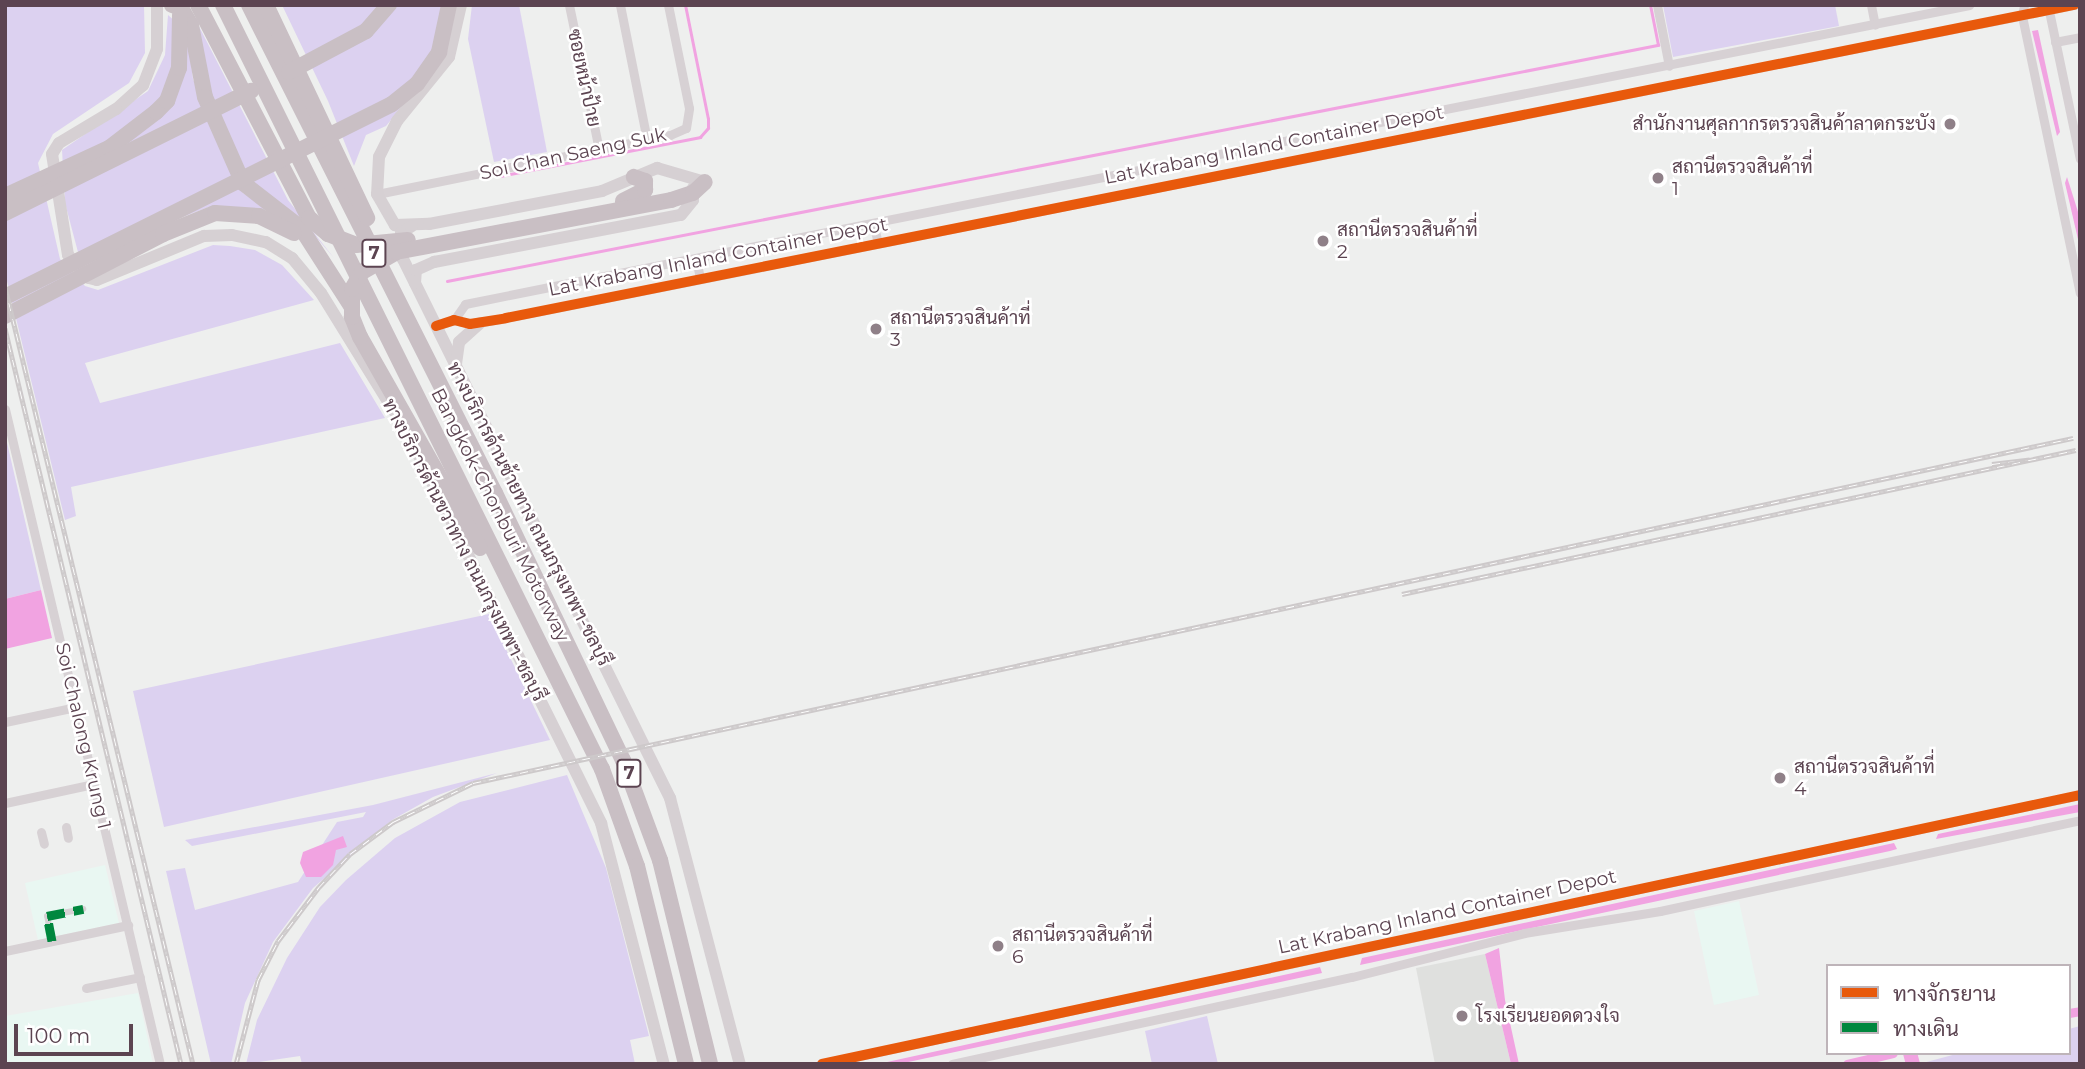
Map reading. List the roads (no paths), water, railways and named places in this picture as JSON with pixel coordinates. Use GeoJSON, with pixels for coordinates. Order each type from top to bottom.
{"type":"FeatureCollection","features":[{"type":"Feature","properties":{"kind":"highway"},"geometry":{"type":"LineString","coordinates":[[172,5],[181,8],[191,25],[205,97],[243,183],[301,228],[377,347],[412,386]]}},
{"type":"Feature","properties":{"kind":"highway"},"geometry":{"type":"LineString","coordinates":[[5,196],[109,148],[167,101],[182,50],[178,5]]}},
{"type":"Feature","properties":{"kind":"highway","name":"Bangkok-Chonburi Motorway"},"geometry":{"type":"LineString","coordinates":[[223,5],[545,654],[621,816],[686,1064]]}},
{"type":"Feature","properties":{"kind":"highway","name":"Bangkok-Chonburi Motorway"},"geometry":{"type":"LineString","coordinates":[[249,5],[497,497],[644,808],[710,1063]]}},
{"type":"Feature","properties":{"kind":"highway"},"geometry":{"type":"LineString","coordinates":[[266,5],[339,152],[497,497]]}},
{"type":"Feature","properties":{"kind":"highway"},"geometry":{"type":"LineString","coordinates":[[275,5],[322,105],[339,152]]}},
{"type":"Feature","properties":{"kind":"highway"},"geometry":{"type":"LineString","coordinates":[[5,214],[344,44],[376,22],[390,5]]}},
{"type":"Feature","properties":{"kind":"highway"},"geometry":{"type":"LineString","coordinates":[[5,297],[392,104],[408,92],[434,62],[442,44],[449,5]]}},
{"type":"Feature","properties":{"kind":"highway"},"geometry":{"type":"LineString","coordinates":[[198,8],[294,197],[328,234],[356,245],[383,244],[627,200],[645,190],[645,181],[634,177]]}},
{"type":"Feature","properties":{"kind":"highway"},"geometry":{"type":"LineString","coordinates":[[545,654],[503,592],[360,337],[352,317],[352,289],[362,272],[396,252],[671,200],[699,188]]}},
{"type":"Feature","properties":{"kind":"highway"},"geometry":{"type":"LineString","coordinates":[[5,316],[193,221],[228,211],[259,216],[282,225],[312,248]]}},
{"type":"Feature","properties":{"kind":"main road","name":"ทางบริการด้านขวาทาง ถนนกรุงเทพฯ-ชลบุรี"},"geometry":{"type":"LineString","coordinates":[[157,5],[159,39],[143,85],[116,109],[60,143],[52,154],[68,255],[78,269],[97,280],[213,235],[253,238],[292,258],[321,293],[405,429],[466,545],[600,823],[664,1064]]}},
{"type":"Feature","properties":{"kind":"main road"},"geometry":{"type":"LineString","coordinates":[[415,287],[414,274],[421,266],[541,239],[681,215],[688,210],[699,188],[688,176],[657,168],[602,191],[412,226],[395,225],[377,194],[378,166],[384,144],[449,57],[461,5]]}},
{"type":"Feature","properties":{"kind":"main road","name":"ทางบริการด้านซ้ายทาง ถนนกรุงเทพฯ-ชลบุรี"},"geometry":{"type":"LineString","coordinates":[[412,226],[399,239],[415,287],[670,799],[740,1064]]}},
{"type":"Feature","properties":{"kind":"main road"},"geometry":{"type":"LineString","coordinates":[[456,370],[459,342],[480,323]]}},
{"type":"Feature","properties":{"kind":"street","name":"ซอยหน้าป้าย"},"geometry":{"type":"LineString","coordinates":[[569,5],[599,150]]}},
{"type":"Feature","properties":{"kind":"street"},"geometry":{"type":"LineString","coordinates":[[620,5],[647,139]]}},
{"type":"Feature","properties":{"kind":"street","name":"Soi Chan Saeng Suk"},"geometry":{"type":"LineString","coordinates":[[377,194],[599,150],[682,130],[689,122],[668,5]]}},
{"type":"Feature","properties":{"kind":"street"},"geometry":{"type":"LineString","coordinates":[[1657,5],[1669,66]]}},
{"type":"Feature","properties":{"kind":"street"},"geometry":{"type":"LineString","coordinates":[[1871,5],[1874,25]]}},
{"type":"Feature","properties":{"kind":"street","name":"Lat Krabang Inland Container Depot"},"geometry":{"type":"LineString","coordinates":[[1969,5],[465,304],[454,320],[480,323],[1759,66],[2022,16],[2045,8],[2074,5]]}},
{"type":"Feature","properties":{"kind":"street"},"geometry":{"type":"LineString","coordinates":[[2024,5],[2022,16],[2080,293]]}},
{"type":"Feature","properties":{"kind":"street"},"geometry":{"type":"LineString","coordinates":[[2045,8],[2080,159]]}},
{"type":"Feature","properties":{"kind":"street"},"geometry":{"type":"LineString","coordinates":[[2055,42],[2080,37]]}},
{"type":"Feature","properties":{"kind":"street"},"geometry":{"type":"LineString","coordinates":[[1755,49],[1759,66]]}},
{"type":"Feature","properties":{"kind":"street"},"geometry":{"type":"LineString","coordinates":[[873,223],[878,243]]}},
{"type":"Feature","properties":{"kind":"street"},"geometry":{"type":"LineString","coordinates":[[696,258],[700,278]]}},
{"type":"Feature","properties":{"kind":"street"},"geometry":{"type":"LineString","coordinates":[[436,326],[454,320]]}},
{"type":"Feature","properties":{"kind":"street","name":"Soi Chalong Krung 1"},"geometry":{"type":"LineString","coordinates":[[5,409],[160,1064]]}},
{"type":"Feature","properties":{"kind":"street"},"geometry":{"type":"LineString","coordinates":[[5,722],[76,706]]}},
{"type":"Feature","properties":{"kind":"street"},"geometry":{"type":"LineString","coordinates":[[5,803],[94,784]]}},
{"type":"Feature","properties":{"kind":"street","name":"Lat Krabang Inland Container Depot"},"geometry":{"type":"LineString","coordinates":[[821,1064],[2080,795]]}},
{"type":"Feature","properties":{"kind":"street","name":"Lat Krabang Inland Container Depot"},"geometry":{"type":"LineString","coordinates":[[952,1064],[1352,978],[1524,933],[1660,911],[2080,820]]}},
{"type":"Feature","properties":{"kind":"street"},"geometry":{"type":"LineString","coordinates":[[66,827],[68,838]]}},
{"type":"Feature","properties":{"kind":"street"},"geometry":{"type":"LineString","coordinates":[[41,832],[44,844]]}},
{"type":"Feature","properties":{"kind":"street"},"geometry":{"type":"LineString","coordinates":[[52,941],[47,916],[83,909]]}},
{"type":"Feature","properties":{"kind":"street"},"geometry":{"type":"LineString","coordinates":[[5,951],[128,925]]}},
{"type":"Feature","properties":{"kind":"street"},"geometry":{"type":"LineString","coordinates":[[86,988],[140,977]]}},
{"type":"Feature","properties":{"kind":"waterway"},"geometry":{"type":"LineString","coordinates":[[500,176],[700,137],[708,128],[708,119],[685,5]]}},
{"type":"Feature","properties":{"kind":"waterway"},"geometry":{"type":"LineString","coordinates":[[447,281],[1658,45],[1650,5]]}},
{"type":"Feature","properties":{"kind":"waterway"},"geometry":{"type":"LineString","coordinates":[[2071,1013],[2080,1011]]}},
{"type":"Feature","properties":{"kind":"waterway"},"geometry":{"type":"LineString","coordinates":[[1847,1064],[1885,1055]]}},
{"type":"Feature","properties":{"kind":"waterway"},"geometry":{"type":"LineString","coordinates":[[1911,1055],[1913,1064]]}},
{"type":"Feature","properties":{"kind":"railway"},"geometry":{"type":"LineString","coordinates":[[5,287],[193,1064]]}},
{"type":"Feature","properties":{"kind":"railway"},"geometry":{"type":"LineString","coordinates":[[5,328],[181,1064]]}},
{"type":"Feature","properties":{"kind":"railway"},"geometry":{"type":"LineString","coordinates":[[236,1064],[258,980],[278,941],[319,887],[350,854],[393,822],[473,783],[2073,438]]}},
{"type":"Feature","properties":{"kind":"railway"},"geometry":{"type":"LineString","coordinates":[[1402,594],[2076,450]]}},
{"type":"Feature","properties":{"kind":"railway"},"geometry":{"type":"LineString","coordinates":[[1992,464],[2030,459]]}},
{"type":"Feature","properties":{"kind":"place","name":"สำนักงานศุลกากรตรวจสินค้าลาดกระบัง"},"geometry":{"type":"Point","coordinates":[1950,124]}},
{"type":"Feature","properties":{"kind":"place","name":"สถานีตรวจสินค้าที่ 1"},"geometry":{"type":"Point","coordinates":[1658,178]}},
{"type":"Feature","properties":{"kind":"place","name":"สถานีตรวจสินค้าที่ 2"},"geometry":{"type":"Point","coordinates":[1323,241]}},
{"type":"Feature","properties":{"kind":"place","name":"สถานีตรวจสินค้าที่ 3"},"geometry":{"type":"Point","coordinates":[876,329]}},
{"type":"Feature","properties":{"kind":"place","name":"สถานีตรวจสินค้าที่ 4"},"geometry":{"type":"Point","coordinates":[1780,778]}},
{"type":"Feature","properties":{"kind":"place","name":"สถานีตรวจสินค้าที่ 6"},"geometry":{"type":"Point","coordinates":[998,946]}},
{"type":"Feature","properties":{"kind":"place","name":"โรงเรียนยอดดวงใจ"},"geometry":{"type":"Point","coordinates":[1462,1016]}}]}
